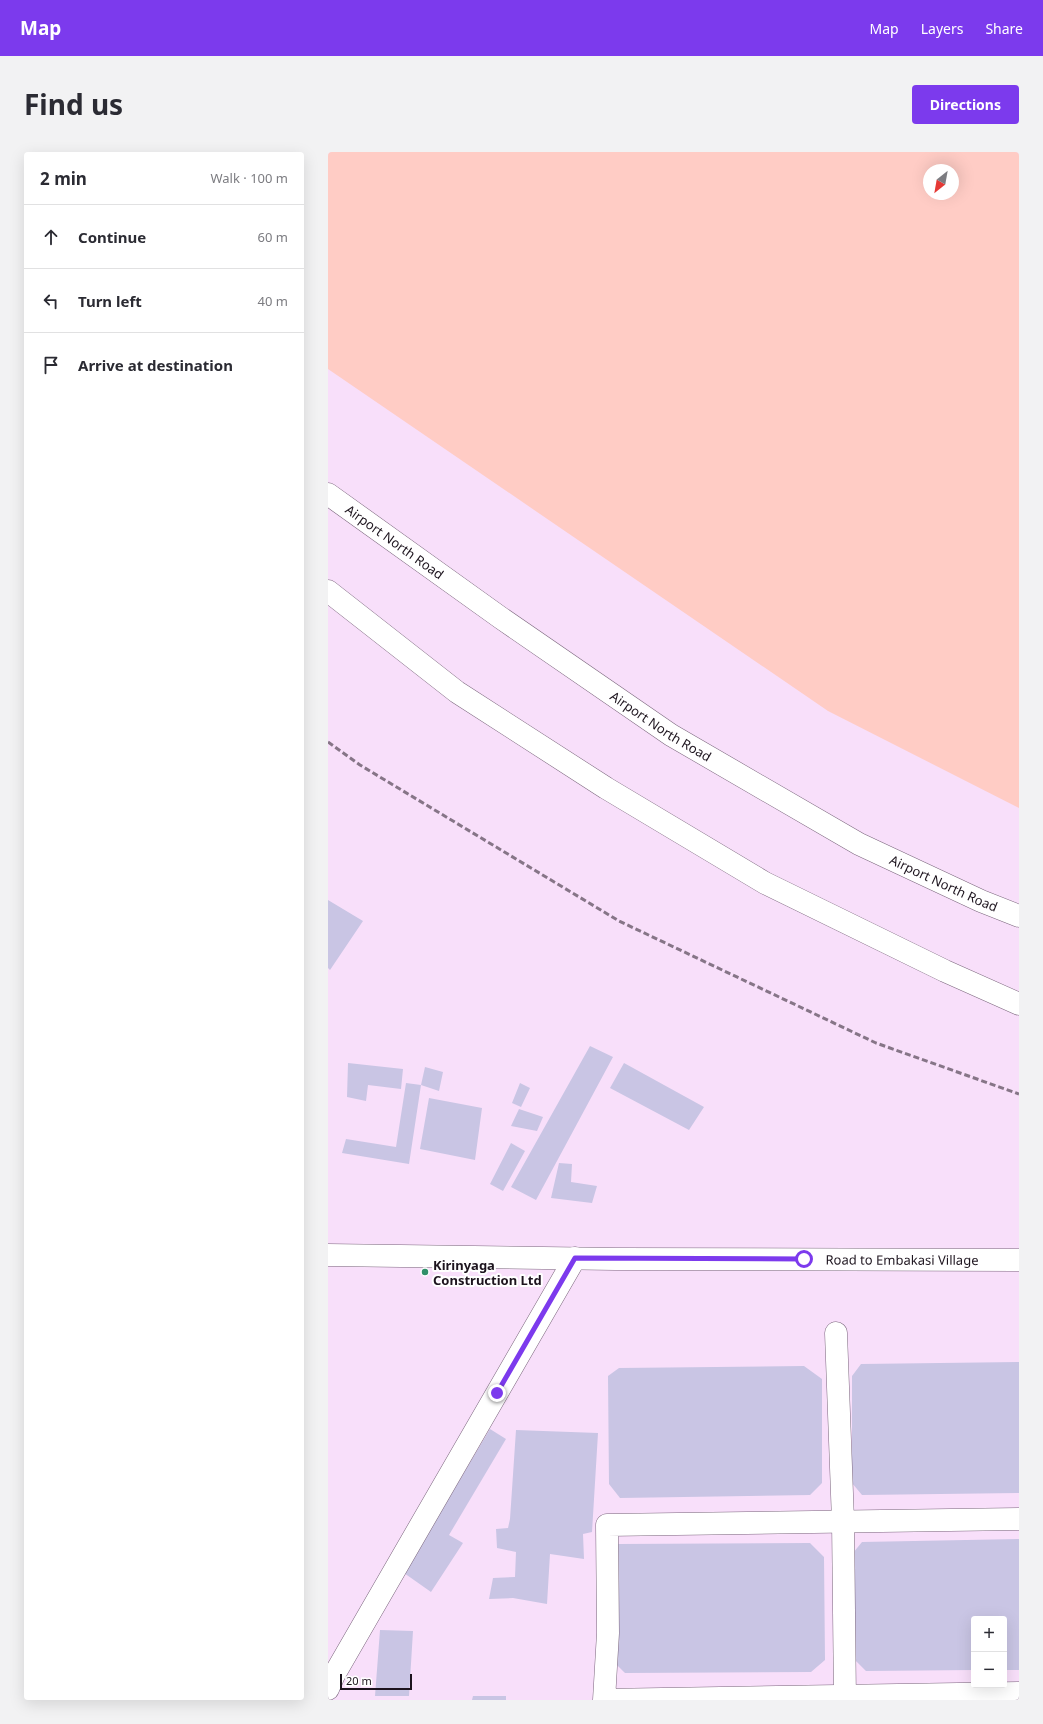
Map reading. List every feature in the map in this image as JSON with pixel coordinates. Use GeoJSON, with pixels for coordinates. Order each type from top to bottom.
{"type":"FeatureCollection","features":[{"type":"Feature","properties":{"kind":"main road","name":"Airport North Road"},"geometry":{"type":"LineString","coordinates":[[328,494],[501,618],[671,735],[859,844],[982,901],[1019,916]]}},
{"type":"Feature","properties":{"kind":"main road"},"geometry":{"type":"LineString","coordinates":[[328,591],[457,692],[646,812],[765,883],[946,971],[1019,1004]]}},
{"type":"Feature","properties":{"kind":"main road","name":"Road to Embakasi Village"},"geometry":{"type":"LineString","coordinates":[[328,1255],[575,1258],[1019,1260]]}},
{"type":"Feature","properties":{"kind":"main road"},"geometry":{"type":"LineString","coordinates":[[328,1689],[334,1675],[575,1258]]}},
{"type":"Feature","properties":{"kind":"main road"},"geometry":{"type":"LineString","coordinates":[[836,1333],[843,1521],[845,1698]]}},
{"type":"Feature","properties":{"kind":"main road"},"geometry":{"type":"LineString","coordinates":[[1019,1519],[607,1525],[608,1633],[604,1700],[845,1698],[1019,1693]]}},
{"type":"Feature","properties":{"kind":"shaded area"},"geometry":{"type":"Polygon","coordinates":[[[328,152],[1019,152],[1019,808],[828,711],[328,369],[328,152]]]}},
{"type":"Feature","properties":{"kind":"building"},"geometry":{"type":"Polygon","coordinates":[[[328,900],[363,921],[330,970],[328,968],[328,900]]]}},
{"type":"Feature","properties":{"kind":"building"},"geometry":{"type":"Polygon","coordinates":[[[590,1046],[613,1057],[536,1200],[511,1187],[590,1046]]]}},
{"type":"Feature","properties":{"kind":"building"},"geometry":{"type":"Polygon","coordinates":[[[348,1063],[403,1069],[401,1089],[368,1085],[366,1101],[347,1097],[348,1063]]]}},
{"type":"Feature","properties":{"kind":"building"},"geometry":{"type":"Polygon","coordinates":[[[624,1063],[704,1107],[689,1130],[610,1088],[624,1063]]]}},
{"type":"Feature","properties":{"kind":"building"},"geometry":{"type":"Polygon","coordinates":[[[425,1067],[443,1072],[439,1091],[421,1085],[425,1067]]]}},
{"type":"Feature","properties":{"kind":"building"},"geometry":{"type":"Polygon","coordinates":[[[406,1083],[421,1085],[409,1164],[342,1153],[346,1139],[396,1147],[406,1083]]]}},
{"type":"Feature","properties":{"kind":"building"},"geometry":{"type":"Polygon","coordinates":[[[520,1083],[530,1088],[521,1107],[512,1103],[520,1083]]]}},
{"type":"Feature","properties":{"kind":"building"},"geometry":{"type":"Polygon","coordinates":[[[429,1098],[482,1108],[475,1160],[420,1149],[429,1098]]]}},
{"type":"Feature","properties":{"kind":"building"},"geometry":{"type":"Polygon","coordinates":[[[519,1109],[543,1117],[537,1131],[511,1126],[519,1109]]]}},
{"type":"Feature","properties":{"kind":"building"},"geometry":{"type":"Polygon","coordinates":[[[511,1143],[525,1151],[503,1191],[490,1184],[511,1143]]]}},
{"type":"Feature","properties":{"kind":"building"},"geometry":{"type":"Polygon","coordinates":[[[559,1163],[572,1164],[571,1182],[597,1186],[592,1203],[551,1198],[559,1163]]]}},
{"type":"Feature","properties":{"kind":"building"},"geometry":{"type":"Polygon","coordinates":[[[1019,1362],[1019,1493],[862,1495],[852,1483],[852,1376],[861,1364],[1019,1362]]]}},
{"type":"Feature","properties":{"kind":"building"},"geometry":{"type":"Polygon","coordinates":[[[804,1366],[822,1379],[822,1483],[810,1495],[620,1498],[609,1484],[608,1376],[619,1368],[804,1366]]]}},
{"type":"Feature","properties":{"kind":"building"},"geometry":{"type":"Polygon","coordinates":[[[490,1429],[506,1439],[449,1535],[463,1543],[431,1592],[404,1573],[490,1429]]]}},
{"type":"Feature","properties":{"kind":"building"},"geometry":{"type":"Polygon","coordinates":[[[516,1430],[598,1433],[592,1532],[583,1534],[584,1559],[550,1554],[547,1604],[513,1598],[489,1599],[493,1578],[515,1577],[516,1552],[497,1548],[496,1529],[508,1528],[510,1519],[516,1430]]]}},
{"type":"Feature","properties":{"kind":"building"},"geometry":{"type":"Polygon","coordinates":[[[1019,1539],[1019,1670],[1007,1670],[1007,1616],[971,1616],[971,1670],[866,1671],[854,1659],[853,1553],[862,1542],[1019,1539]]]}},
{"type":"Feature","properties":{"kind":"building"},"geometry":{"type":"Polygon","coordinates":[[[810,1543],[824,1557],[825,1660],[811,1672],[625,1673],[614,1662],[611,1557],[618,1544],[810,1543]]]}},
{"type":"Feature","properties":{"kind":"building"},"geometry":{"type":"Polygon","coordinates":[[[380,1630],[413,1631],[409,1696],[375,1696],[380,1630]]]}},
{"type":"Feature","properties":{"kind":"building"},"geometry":{"type":"Polygon","coordinates":[[[473,1696],[506,1696],[506,1700],[472,1700],[473,1696]]]}},
{"type":"Feature","properties":{"kind":"railway"},"geometry":{"type":"LineString","coordinates":[[328,742],[360,765],[619,921],[876,1043],[1019,1094]]}},
{"type":"Feature","properties":{"kind":"place","name":"Kirinyaga Construction Ltd"},"geometry":{"type":"Point","coordinates":[425,1272]}},
{"type":"Feature","properties":{"kind":"route"},"geometry":{"type":"LineString","coordinates":[[497,1393],[575,1258],[615,1260],[804,1259]]}}]}
